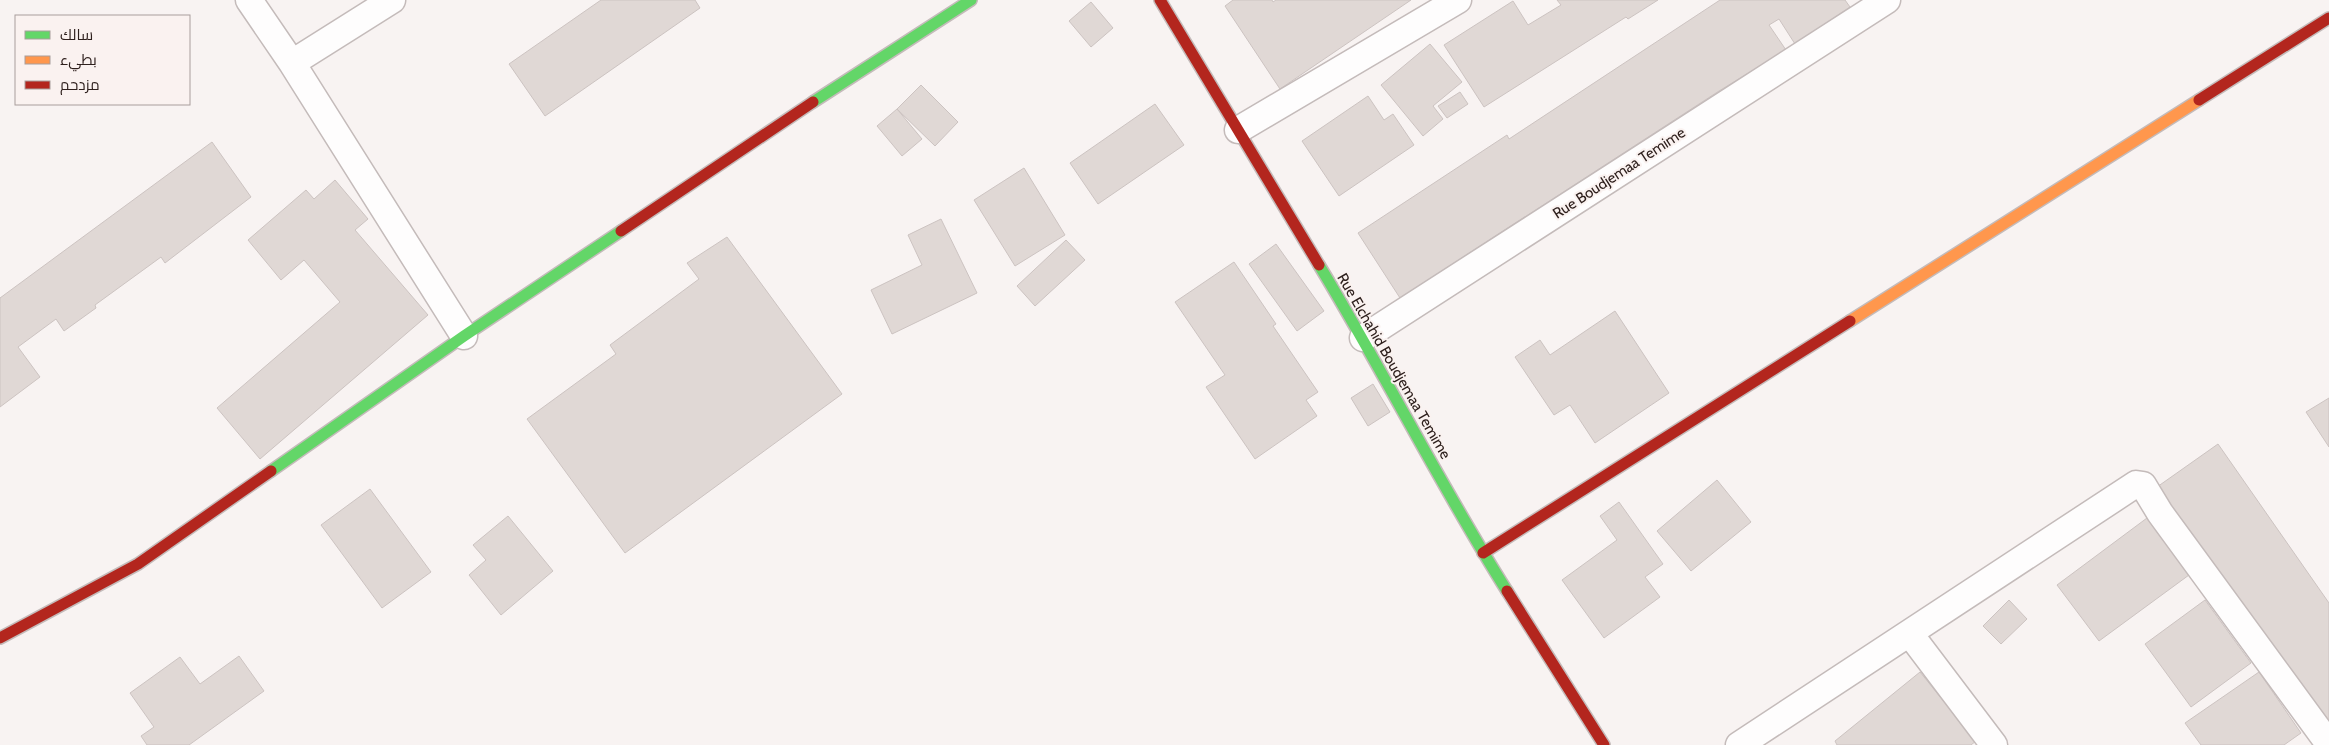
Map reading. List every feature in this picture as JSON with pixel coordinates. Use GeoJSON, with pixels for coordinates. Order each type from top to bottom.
{"type":"FeatureCollection","features":[{"type":"Feature","properties":{"kind":"street"},"geometry":{"type":"LineString","coordinates":[[249,0],[292,63],[464,336]]}},
{"type":"Feature","properties":{"kind":"street"},"geometry":{"type":"LineString","coordinates":[[292,63],[392,0]]}},
{"type":"Feature","properties":{"kind":"street"},"geometry":{"type":"LineString","coordinates":[[0,638],[138,564],[464,336],[782,122],[971,0]]}},
{"type":"Feature","properties":{"kind":"street","name":"Rue Elchahid Boudjemaa Temime"},"geometry":{"type":"LineString","coordinates":[[1160,0],[1363,338],[1483,553],[1604,745]]}},
{"type":"Feature","properties":{"kind":"street"},"geometry":{"type":"LineString","coordinates":[[1238,130],[1458,0]]}},
{"type":"Feature","properties":{"kind":"street","name":"Rue Boudjemaa Temime"},"geometry":{"type":"LineString","coordinates":[[1363,338],[1878,2]]}},
{"type":"Feature","properties":{"kind":"street"},"geometry":{"type":"LineString","coordinates":[[1483,553],[2329,18]]}},
{"type":"Feature","properties":{"kind":"street"},"geometry":{"type":"LineString","coordinates":[[1739,745],[2136,484],[2143,485],[2160,513],[2329,744]]}},
{"type":"Feature","properties":{"kind":"street"},"geometry":{"type":"LineString","coordinates":[[1910,634],[1994,745]]}},
{"type":"Feature","properties":{"kind":"building"},"geometry":{"type":"Polygon","coordinates":[[[601,0],[695,0],[700,8],[545,116],[509,64],[601,0]]]}},
{"type":"Feature","properties":{"kind":"building"},"geometry":{"type":"Polygon","coordinates":[[[1233,0],[1272,0],[1273,2],[1276,0],[1411,0],[1280,89],[1225,6],[1233,0]]]}},
{"type":"Feature","properties":{"kind":"building"},"geometry":{"type":"Polygon","coordinates":[[[1557,0],[1658,0],[1628,19],[1626,17],[1484,107],[1444,45],[1513,1],[1528,25],[1561,5],[1557,0]]]}},
{"type":"Feature","properties":{"kind":"building"},"geometry":{"type":"Polygon","coordinates":[[[1720,0],[1845,0],[1850,7],[1795,44],[1779,19],[1769,25],[1786,50],[1719,91],[1400,298],[1358,233],[1507,135],[1509,139],[1720,0]]]}},
{"type":"Feature","properties":{"kind":"building"},"geometry":{"type":"Polygon","coordinates":[[[1091,2],[1113,28],[1091,47],[1069,21],[1091,2]]]}},
{"type":"Feature","properties":{"kind":"building"},"geometry":{"type":"Polygon","coordinates":[[[1430,44],[1462,82],[1433,106],[1443,119],[1423,136],[1381,85],[1430,44]]]}},
{"type":"Feature","properties":{"kind":"building"},"geometry":{"type":"Polygon","coordinates":[[[921,85],[958,122],[935,146],[897,109],[921,85]]]}},
{"type":"Feature","properties":{"kind":"building"},"geometry":{"type":"Polygon","coordinates":[[[1460,92],[1468,104],[1447,118],[1438,106],[1460,92]]]}},
{"type":"Feature","properties":{"kind":"building"},"geometry":{"type":"Polygon","coordinates":[[[1368,96],[1384,120],[1393,114],[1414,145],[1339,196],[1302,141],[1368,96]]]}},
{"type":"Feature","properties":{"kind":"building"},"geometry":{"type":"Polygon","coordinates":[[[1155,104],[1184,145],[1098,204],[1070,163],[1155,104]]]}},
{"type":"Feature","properties":{"kind":"building"},"geometry":{"type":"Polygon","coordinates":[[[897,109],[922,139],[902,156],[877,126],[897,109]]]}},
{"type":"Feature","properties":{"kind":"building"},"geometry":{"type":"Polygon","coordinates":[[[212,142],[251,197],[165,263],[161,257],[95,305],[96,308],[64,331],[56,319],[18,347],[40,377],[0,407],[0,298],[212,142]]]}},
{"type":"Feature","properties":{"kind":"building"},"geometry":{"type":"Polygon","coordinates":[[[1024,168],[1065,235],[1015,266],[974,200],[1024,168]]]}},
{"type":"Feature","properties":{"kind":"building"},"geometry":{"type":"Polygon","coordinates":[[[335,180],[368,219],[355,230],[428,315],[260,459],[217,408],[340,302],[304,260],[281,280],[248,240],[306,190],[314,199],[335,180]]]}},
{"type":"Feature","properties":{"kind":"building"},"geometry":{"type":"Polygon","coordinates":[[[941,219],[977,293],[892,334],[871,290],[922,265],[908,235],[941,219]]]}},
{"type":"Feature","properties":{"kind":"building"},"geometry":{"type":"Polygon","coordinates":[[[727,237],[842,394],[625,553],[527,419],[616,354],[610,345],[699,279],[687,263],[727,237]]]}},
{"type":"Feature","properties":{"kind":"building"},"geometry":{"type":"Polygon","coordinates":[[[1066,240],[1085,260],[1035,306],[1017,286],[1066,240]]]}},
{"type":"Feature","properties":{"kind":"building"},"geometry":{"type":"Polygon","coordinates":[[[1276,244],[1324,311],[1297,331],[1249,264],[1276,244]]]}},
{"type":"Feature","properties":{"kind":"building"},"geometry":{"type":"Polygon","coordinates":[[[1234,262],[1276,324],[1273,326],[1318,392],[1306,400],[1317,416],[1255,459],[1206,387],[1225,375],[1175,302],[1234,262]]]}},
{"type":"Feature","properties":{"kind":"building"},"geometry":{"type":"Polygon","coordinates":[[[1615,311],[1669,393],[1595,443],[1570,405],[1554,415],[1515,357],[1540,340],[1550,355],[1615,311]]]}},
{"type":"Feature","properties":{"kind":"building"},"geometry":{"type":"Polygon","coordinates":[[[1373,384],[1390,412],[1368,426],[1351,398],[1373,384]]]}},
{"type":"Feature","properties":{"kind":"building"},"geometry":{"type":"Polygon","coordinates":[[[2329,398],[2329,447],[2306,412],[2329,398]]]}},
{"type":"Feature","properties":{"kind":"building"},"geometry":{"type":"Polygon","coordinates":[[[2218,444],[2329,603],[2329,729],[2157,487],[2218,444]]]}},
{"type":"Feature","properties":{"kind":"building"},"geometry":{"type":"Polygon","coordinates":[[[1717,480],[1751,522],[1691,571],[1657,531],[1717,480]]]}},
{"type":"Feature","properties":{"kind":"building"},"geometry":{"type":"Polygon","coordinates":[[[370,489],[431,572],[382,608],[321,525],[370,489]]]}},
{"type":"Feature","properties":{"kind":"building"},"geometry":{"type":"Polygon","coordinates":[[[1619,502],[1663,564],[1645,577],[1660,597],[1604,638],[1562,580],[1617,540],[1600,516],[1619,502]]]}},
{"type":"Feature","properties":{"kind":"building"},"geometry":{"type":"Polygon","coordinates":[[[508,516],[553,571],[501,615],[469,575],[486,560],[473,545],[508,516]]]}},
{"type":"Feature","properties":{"kind":"building"},"geometry":{"type":"Polygon","coordinates":[[[2147,518],[2189,575],[2099,641],[2057,585],[2147,518]]]}},
{"type":"Feature","properties":{"kind":"building"},"geometry":{"type":"Polygon","coordinates":[[[2009,600],[2027,619],[2001,644],[1983,626],[2009,600]]]}},
{"type":"Feature","properties":{"kind":"building"},"geometry":{"type":"Polygon","coordinates":[[[2205,600],[2251,663],[2191,707],[2145,644],[2205,600]]]}},
{"type":"Feature","properties":{"kind":"building"},"geometry":{"type":"Polygon","coordinates":[[[239,656],[264,691],[189,745],[147,745],[141,736],[154,727],[130,693],[180,657],[200,684],[239,656]]]}},
{"type":"Feature","properties":{"kind":"building"},"geometry":{"type":"Polygon","coordinates":[[[1920,672],[1976,741],[1971,745],[1837,745],[1835,741],[1920,672]]]}},
{"type":"Feature","properties":{"kind":"building"},"geometry":{"type":"Polygon","coordinates":[[[2259,672],[2301,733],[2284,745],[2201,745],[2185,723],[2259,672]]]}},
{"type":"Feature","properties":{"kind":"traffic: fast"},"geometry":{"type":"LineString","coordinates":[[813,102],[971,0]]}},
{"type":"Feature","properties":{"kind":"traffic: fast"},"geometry":{"type":"LineString","coordinates":[[271,471],[464,336],[621,231]]}},
{"type":"Feature","properties":{"kind":"traffic: fast"},"geometry":{"type":"LineString","coordinates":[[1319,265],[1458,510],[1507,591]]}},
{"type":"Feature","properties":{"kind":"traffic: slow"},"geometry":{"type":"LineString","coordinates":[[1850,321],[2199,100]]}},
{"type":"Feature","properties":{"kind":"traffic: jam"},"geometry":{"type":"LineString","coordinates":[[1160,0],[1319,265]]}},
{"type":"Feature","properties":{"kind":"traffic: jam"},"geometry":{"type":"LineString","coordinates":[[2199,100],[2329,18]]}},
{"type":"Feature","properties":{"kind":"traffic: jam"},"geometry":{"type":"LineString","coordinates":[[621,231],[813,102]]}},
{"type":"Feature","properties":{"kind":"traffic: jam"},"geometry":{"type":"LineString","coordinates":[[1483,553],[1850,321]]}},
{"type":"Feature","properties":{"kind":"traffic: jam"},"geometry":{"type":"LineString","coordinates":[[0,638],[138,564],[271,471]]}},
{"type":"Feature","properties":{"kind":"traffic: jam"},"geometry":{"type":"LineString","coordinates":[[1507,591],[1604,745]]}}]}
